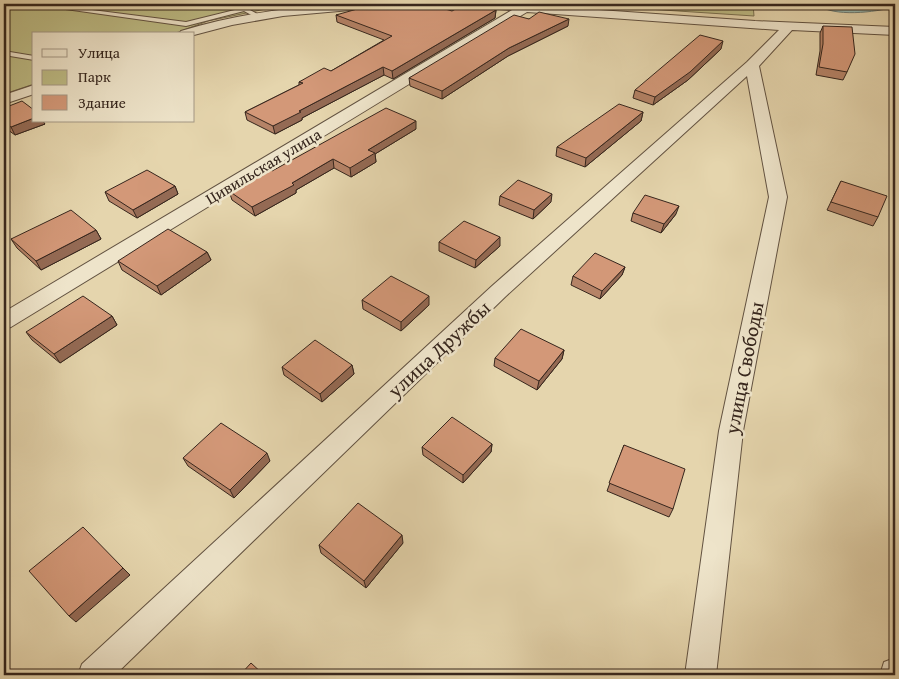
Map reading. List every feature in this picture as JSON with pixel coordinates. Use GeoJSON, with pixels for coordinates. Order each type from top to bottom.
{"type":"FeatureCollection","features":[{"type":"Feature","properties":{"kind":"street"},"geometry":{"type":"LineString","coordinates":[[191,32],[205,27],[330,7],[384,4]]}},
{"type":"Feature","properties":{"kind":"street"},"geometry":{"type":"LineString","coordinates":[[471,4],[788,26],[895,31]]}},
{"type":"Feature","properties":{"kind":"street","name":"Цивильская улица"},"geometry":{"type":"LineString","coordinates":[[4,322],[523,9]]}},
{"type":"Feature","properties":{"kind":"street","name":"улица Дружбы"},"geometry":{"type":"LineString","coordinates":[[93,675],[499,291],[752,64],[788,26]]}},
{"type":"Feature","properties":{"kind":"street","name":"улица Свободы"},"geometry":{"type":"LineString","coordinates":[[701,675],[731,431],[778,197],[752,64]]}},
{"type":"Feature","properties":{"kind":"street"},"geometry":{"type":"LineString","coordinates":[[4,100],[32,90]]}},
{"type":"Feature","properties":{"kind":"lane"},"geometry":{"type":"LineString","coordinates":[[33,4],[186,24],[266,4]]}},
{"type":"Feature","properties":{"kind":"lane"},"geometry":{"type":"LineString","coordinates":[[246,9],[258,18]]}},
{"type":"Feature","properties":{"kind":"lane"},"geometry":{"type":"LineString","coordinates":[[4,53],[32,58]]}},
{"type":"Feature","properties":{"kind":"green space"},"geometry":{"type":"Polygon","coordinates":[[[4,4],[308,4],[275,7],[208,21],[178,32],[32,32],[32,85],[4,94],[4,4]]]}},
{"type":"Feature","properties":{"kind":"green space"},"geometry":{"type":"Polygon","coordinates":[[[572,4],[753,4],[754,16],[572,4]]]}},
{"type":"Feature","properties":{"kind":"water"},"geometry":{"type":"Polygon","coordinates":[[[816,4],[895,4],[895,7],[855,13],[833,11],[816,4]]]}},
{"type":"Feature","properties":{"kind":"building"},"geometry":{"type":"Polygon","coordinates":[[[375,4],[428,4],[452,11],[465,4],[470,4],[496,10],[392,71],[383,67],[273,126],[245,112],[303,83],[299,82],[324,68],[331,71],[392,36],[336,15],[375,4]]]}},
{"type":"Feature","properties":{"kind":"building"},"geometry":{"type":"Polygon","coordinates":[[[539,12],[569,19],[509,48],[442,91],[409,78],[514,15],[529,19],[539,12]]]}},
{"type":"Feature","properties":{"kind":"building"},"geometry":{"type":"Polygon","coordinates":[[[823,26],[852,27],[855,54],[847,72],[819,67],[823,44],[823,26]]]}},
{"type":"Feature","properties":{"kind":"building"},"geometry":{"type":"Polygon","coordinates":[[[700,35],[723,41],[690,72],[655,97],[635,90],[700,35]]]}},
{"type":"Feature","properties":{"kind":"building"},"geometry":{"type":"Polygon","coordinates":[[[22,101],[32,108],[32,119],[11,127],[4,122],[4,108],[22,101]]]}},
{"type":"Feature","properties":{"kind":"building"},"geometry":{"type":"Polygon","coordinates":[[[619,104],[643,112],[586,158],[557,147],[619,104]]]}},
{"type":"Feature","properties":{"kind":"building"},"geometry":{"type":"Polygon","coordinates":[[[386,108],[416,121],[368,150],[375,153],[350,168],[333,159],[292,183],[294,185],[252,207],[229,191],[269,168],[272,171],[386,108]]]}},
{"type":"Feature","properties":{"kind":"building"},"geometry":{"type":"Polygon","coordinates":[[[147,170],[175,186],[133,210],[105,192],[147,170]]]}},
{"type":"Feature","properties":{"kind":"building"},"geometry":{"type":"Polygon","coordinates":[[[518,180],[552,194],[534,210],[500,196],[518,180]]]}},
{"type":"Feature","properties":{"kind":"building"},"geometry":{"type":"Polygon","coordinates":[[[841,181],[887,196],[878,217],[831,202],[841,181]]]}},
{"type":"Feature","properties":{"kind":"building"},"geometry":{"type":"Polygon","coordinates":[[[645,195],[679,206],[664,224],[633,213],[645,195]]]}},
{"type":"Feature","properties":{"kind":"building"},"geometry":{"type":"Polygon","coordinates":[[[71,210],[96,230],[36,261],[11,239],[71,210]]]}},
{"type":"Feature","properties":{"kind":"building"},"geometry":{"type":"Polygon","coordinates":[[[464,221],[500,237],[476,260],[439,242],[464,221]]]}},
{"type":"Feature","properties":{"kind":"building"},"geometry":{"type":"Polygon","coordinates":[[[168,229],[207,252],[157,286],[118,261],[168,229]]]}},
{"type":"Feature","properties":{"kind":"building"},"geometry":{"type":"Polygon","coordinates":[[[595,253],[625,267],[602,291],[573,276],[595,253]]]}},
{"type":"Feature","properties":{"kind":"building"},"geometry":{"type":"Polygon","coordinates":[[[391,276],[429,296],[401,322],[362,300],[391,276]]]}},
{"type":"Feature","properties":{"kind":"building"},"geometry":{"type":"Polygon","coordinates":[[[83,296],[112,316],[54,354],[26,332],[83,296]]]}},
{"type":"Feature","properties":{"kind":"building"},"geometry":{"type":"Polygon","coordinates":[[[521,329],[564,350],[539,381],[495,358],[521,329]]]}},
{"type":"Feature","properties":{"kind":"building"},"geometry":{"type":"Polygon","coordinates":[[[315,340],[352,365],[320,394],[282,367],[315,340]]]}},
{"type":"Feature","properties":{"kind":"building"},"geometry":{"type":"Polygon","coordinates":[[[452,417],[492,444],[463,475],[422,447],[452,417]]]}},
{"type":"Feature","properties":{"kind":"building"},"geometry":{"type":"Polygon","coordinates":[[[221,423],[267,453],[230,490],[183,458],[221,423]]]}},
{"type":"Feature","properties":{"kind":"building"},"geometry":{"type":"Polygon","coordinates":[[[624,445],[685,469],[673,509],[609,483],[624,445]]]}},
{"type":"Feature","properties":{"kind":"building"},"geometry":{"type":"Polygon","coordinates":[[[358,503],[402,535],[364,581],[319,545],[358,503]]]}},
{"type":"Feature","properties":{"kind":"building"},"geometry":{"type":"Polygon","coordinates":[[[83,527],[123,568],[69,616],[29,571],[83,527]]]}},
{"type":"Feature","properties":{"kind":"building"},"geometry":{"type":"Polygon","coordinates":[[[251,663],[264,675],[240,675],[251,663]]]}}]}
